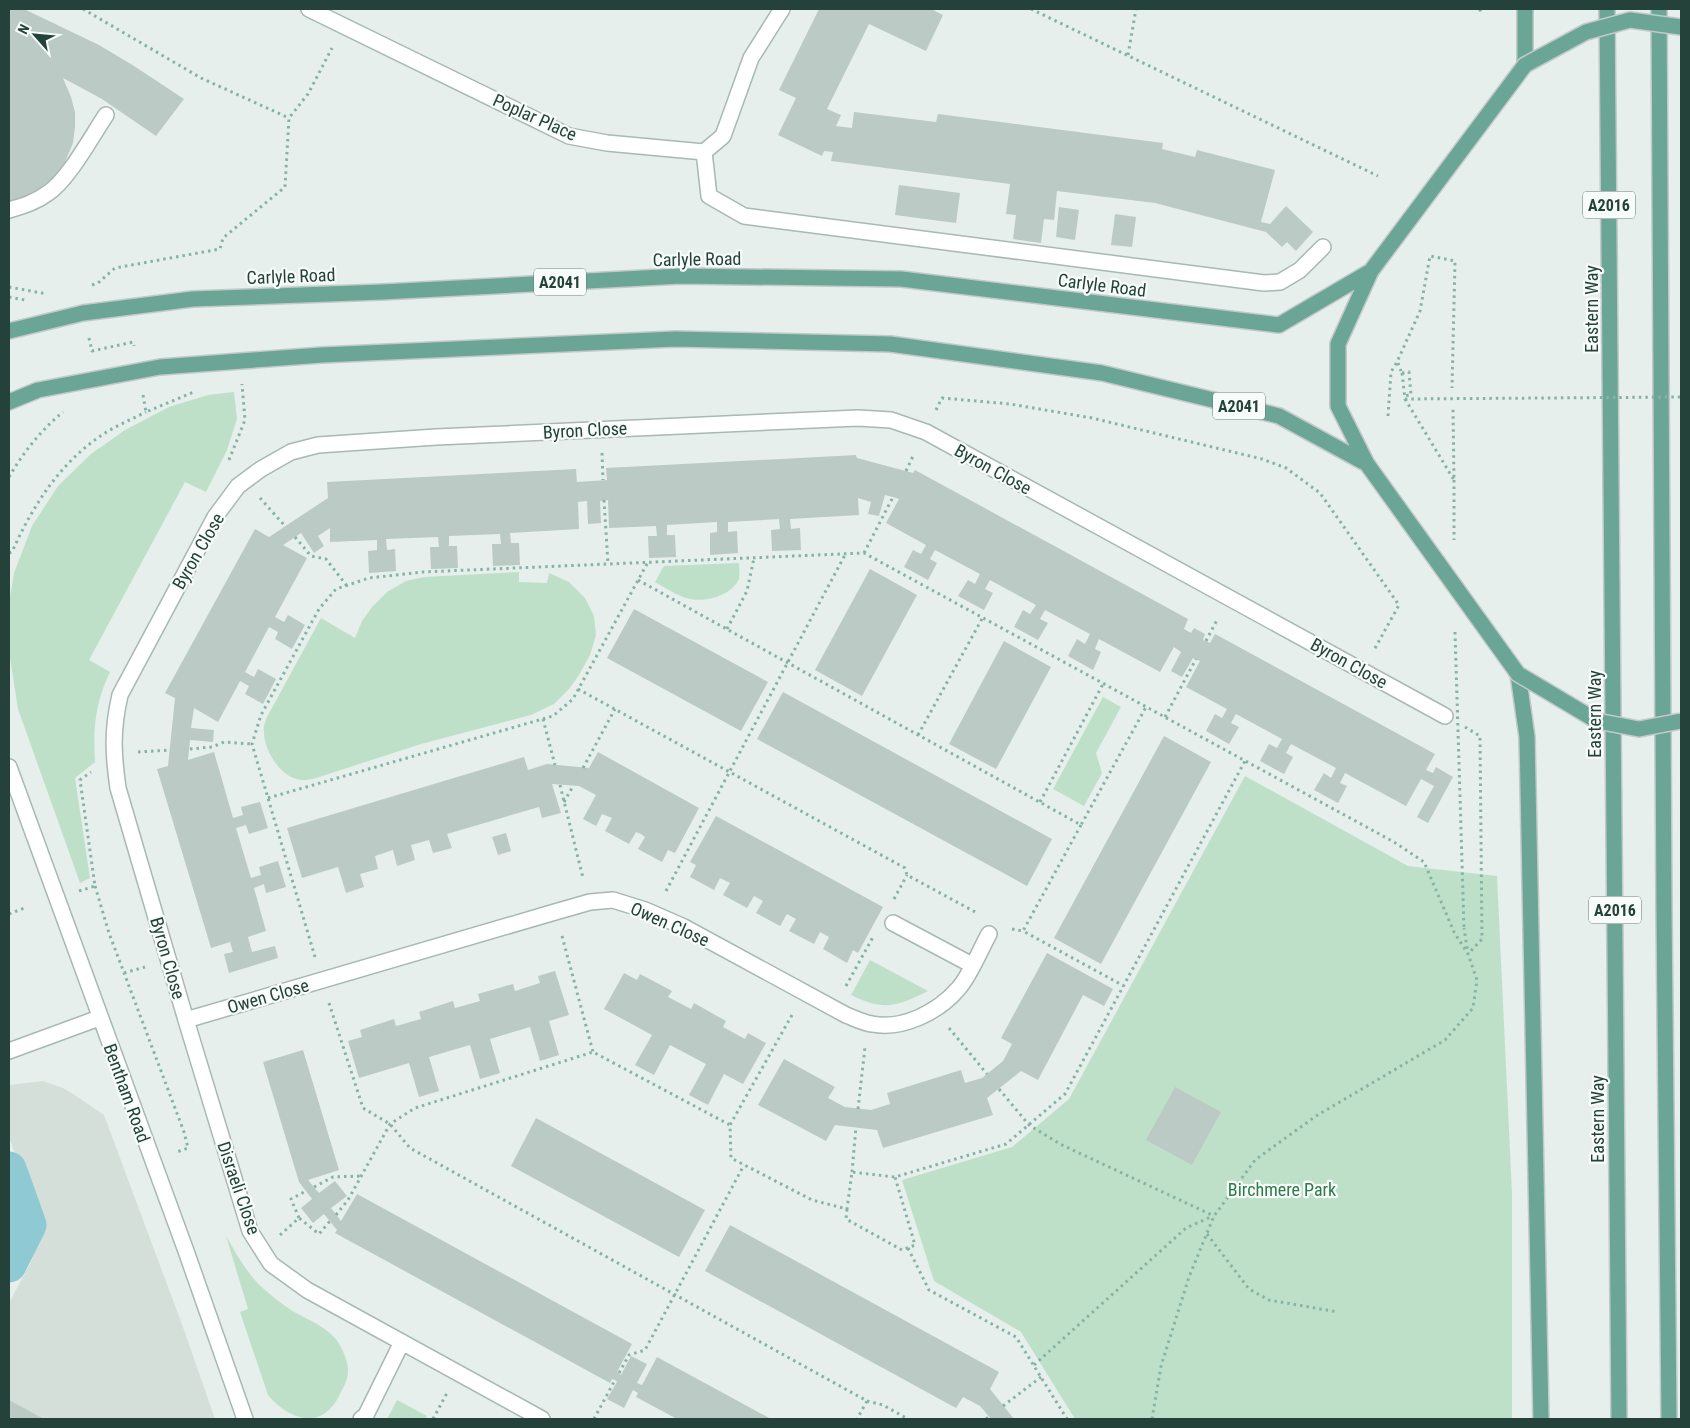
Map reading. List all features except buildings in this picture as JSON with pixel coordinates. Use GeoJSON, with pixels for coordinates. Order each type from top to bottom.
{"type":"FeatureCollection","features":[{"type":"Feature","properties":{"kind":"main road"},"geometry":{"type":"LineString","coordinates":[[1525,9],[1525,65]]}},
{"type":"Feature","properties":{"kind":"main road","name":"Eastern Way"},"geometry":{"type":"LineString","coordinates":[[1607,9],[1618,1419]]}},
{"type":"Feature","properties":{"kind":"main road","name":"A2016"},"geometry":{"type":"LineString","coordinates":[[1659,9],[1669,1419]]}},
{"type":"Feature","properties":{"kind":"main road"},"geometry":{"type":"LineString","coordinates":[[1681,27],[1630,20],[1586,32],[1525,65],[1371,271],[1338,344],[1338,406],[1367,464],[1518,674],[1597,721],[1639,728],[1681,721]]}},
{"type":"Feature","properties":{"kind":"main road","name":"Carlyle Road"},"geometry":{"type":"LineString","coordinates":[[9,331],[83,313],[193,299],[382,292],[681,276],[901,279],[1279,325],[1371,271]]}},
{"type":"Feature","properties":{"kind":"main road","name":"A2041"},"geometry":{"type":"LineString","coordinates":[[9,402],[38,390],[160,367],[322,355],[674,339],[890,344],[1102,373],[1278,416],[1367,464]]}},
{"type":"Feature","properties":{"kind":"main road"},"geometry":{"type":"LineString","coordinates":[[1518,674],[1527,737],[1541,1419]]}},
{"type":"Feature","properties":{"kind":"street","name":"Poplar Place"},"geometry":{"type":"LineString","coordinates":[[309,9],[569,136],[607,143],[704,152]]}},
{"type":"Feature","properties":{"kind":"street"},"geometry":{"type":"LineString","coordinates":[[782,9],[751,58],[723,136],[704,152],[709,196],[744,216],[1264,282],[1280,282],[1300,270],[1323,246]]}},
{"type":"Feature","properties":{"kind":"street"},"geometry":{"type":"LineString","coordinates":[[9,210],[27,205],[49,193],[62,181],[106,115]]}},
{"type":"Feature","properties":{"kind":"street","name":"Byron Close"},"geometry":{"type":"LineString","coordinates":[[186,1020],[118,788],[113,754],[114,720],[120,695],[133,668],[215,518],[238,486],[261,469],[291,452],[318,445],[436,437],[858,418],[891,420],[926,432],[1445,716]]}},
{"type":"Feature","properties":{"kind":"street","name":"Bentham Road"},"geometry":{"type":"LineString","coordinates":[[9,767],[246,1419]]}},
{"type":"Feature","properties":{"kind":"street","name":"Owen Close"},"geometry":{"type":"LineString","coordinates":[[186,1020],[590,902],[613,900],[684,927],[834,1008],[868,1023],[891,1024],[914,1019],[934,1010],[960,988],[989,934]]}},
{"type":"Feature","properties":{"kind":"street"},"geometry":{"type":"LineString","coordinates":[[893,923],[972,965]]}},
{"type":"Feature","properties":{"kind":"street"},"geometry":{"type":"LineString","coordinates":[[9,1051],[99,1018]]}},
{"type":"Feature","properties":{"kind":"street","name":"Disraeli Close"},"geometry":{"type":"LineString","coordinates":[[186,1020],[250,1231],[271,1264],[307,1290],[542,1419]]}},
{"type":"Feature","properties":{"kind":"street"},"geometry":{"type":"LineString","coordinates":[[361,1419],[366,1415],[402,1342]]}},
{"type":"Feature","properties":{"kind":"path"},"geometry":{"type":"LineString","coordinates":[[83,9],[200,78],[289,118]]}},
{"type":"Feature","properties":{"kind":"path"},"geometry":{"type":"LineString","coordinates":[[1031,9],[1378,176]]}},
{"type":"Feature","properties":{"kind":"path"},"geometry":{"type":"LineString","coordinates":[[1128,55],[1136,9]]}},
{"type":"Feature","properties":{"kind":"path"},"geometry":{"type":"LineString","coordinates":[[1480,9],[1480,16]]}},
{"type":"Feature","properties":{"kind":"path"},"geometry":{"type":"LineString","coordinates":[[85,288],[98,283],[115,268],[220,249],[223,238],[285,187],[289,118],[308,94],[343,25]]}},
{"type":"Feature","properties":{"kind":"path"},"geometry":{"type":"LineString","coordinates":[[1388,416],[1391,372],[1420,311],[1430,256],[1455,262],[1452,388]]}},
{"type":"Feature","properties":{"kind":"path"},"geometry":{"type":"LineString","coordinates":[[9,287],[45,294],[54,293]]}},
{"type":"Feature","properties":{"kind":"path"},"geometry":{"type":"LineString","coordinates":[[89,338],[92,351],[133,342],[134,349]]}},
{"type":"Feature","properties":{"kind":"path"},"geometry":{"type":"LineString","coordinates":[[1397,362],[1401,371]]}},
{"type":"Feature","properties":{"kind":"path"},"geometry":{"type":"LineString","coordinates":[[1404,397],[1411,396],[1409,372],[1402,373],[1404,397],[1454,480],[1452,408]]}},
{"type":"Feature","properties":{"kind":"path"},"geometry":{"type":"LineString","coordinates":[[9,477],[20,458],[36,438],[54,419],[68,408],[84,381]]}},
{"type":"Feature","properties":{"kind":"path"},"geometry":{"type":"LineString","coordinates":[[233,384],[242,383]]}},
{"type":"Feature","properties":{"kind":"path"},"geometry":{"type":"LineString","coordinates":[[141,390],[146,412]]}},
{"type":"Feature","properties":{"kind":"path"},"geometry":{"type":"LineString","coordinates":[[9,552],[12,552],[23,527],[39,500],[57,476],[74,458],[105,433],[146,412],[198,390]]}},
{"type":"Feature","properties":{"kind":"path"},"geometry":{"type":"LineString","coordinates":[[1404,397],[1681,397]]}},
{"type":"Feature","properties":{"kind":"path"},"geometry":{"type":"LineString","coordinates":[[926,432],[942,398],[1010,404],[1092,418],[1262,459],[1286,468],[1320,493],[1398,605],[1363,671]]}},
{"type":"Feature","properties":{"kind":"path"},"geometry":{"type":"LineString","coordinates":[[228,464],[245,420],[243,402]]}},
{"type":"Feature","properties":{"kind":"path"},"geometry":{"type":"LineString","coordinates":[[245,481],[285,526]]}},
{"type":"Feature","properties":{"kind":"path"},"geometry":{"type":"LineString","coordinates":[[864,553],[893,497]]}},
{"type":"Feature","properties":{"kind":"path"},"geometry":{"type":"LineString","coordinates":[[604,500],[608,564]]}},
{"type":"Feature","properties":{"kind":"path"},"geometry":{"type":"LineString","coordinates":[[295,537],[311,556],[326,559],[346,586]]}},
{"type":"Feature","properties":{"kind":"path"},"geometry":{"type":"LineString","coordinates":[[654,914],[846,553]]}},
{"type":"Feature","properties":{"kind":"path"},"geometry":{"type":"LineString","coordinates":[[908,1419],[883,1405],[867,1401],[410,1148],[390,1124],[363,1108],[322,980],[252,744],[261,715],[319,609],[336,589],[369,578],[422,572],[864,553],[1394,842],[1424,862],[1454,932],[1468,954]]}},
{"type":"Feature","properties":{"kind":"path"},"geometry":{"type":"LineString","coordinates":[[727,629],[747,591],[754,558]]}},
{"type":"Feature","properties":{"kind":"path"},"geometry":{"type":"LineString","coordinates":[[268,798],[552,716],[573,699],[648,562]]}},
{"type":"Feature","properties":{"kind":"path"},"geometry":{"type":"LineString","coordinates":[[638,580],[1081,825]]}},
{"type":"Feature","properties":{"kind":"path"},"geometry":{"type":"LineString","coordinates":[[918,734],[983,617]]}},
{"type":"Feature","properties":{"kind":"path"},"geometry":{"type":"LineString","coordinates":[[1165,717],[1196,659]]}},
{"type":"Feature","properties":{"kind":"path"},"geometry":{"type":"LineString","coordinates":[[1152,1419],[1161,1366],[1189,1277],[1214,1216],[1255,1160],[1316,1116],[1444,1040],[1473,1008],[1477,980],[1468,954],[1464,928],[1456,682]]}},
{"type":"Feature","properties":{"kind":"path"},"geometry":{"type":"LineString","coordinates":[[1040,802],[1103,684]]}},
{"type":"Feature","properties":{"kind":"path"},"geometry":{"type":"LineString","coordinates":[[578,689],[905,868],[907,875],[893,900]]}},
{"type":"Feature","properties":{"kind":"path"},"geometry":{"type":"LineString","coordinates":[[1023,932],[1146,707]]}},
{"type":"Feature","properties":{"kind":"path"},"geometry":{"type":"LineString","coordinates":[[583,768],[615,709]]}},
{"type":"Feature","properties":{"kind":"path"},"geometry":{"type":"LineString","coordinates":[[543,718],[555,765]]}},
{"type":"Feature","properties":{"kind":"path"},"geometry":{"type":"LineString","coordinates":[[1468,954],[1482,939],[1480,736]]}},
{"type":"Feature","properties":{"kind":"path"},"geometry":{"type":"LineString","coordinates":[[190,749],[212,747],[224,742],[252,744]]}},
{"type":"Feature","properties":{"kind":"path"},"geometry":{"type":"LineString","coordinates":[[113,754],[80,780],[94,886],[109,933],[184,1132]]}},
{"type":"Feature","properties":{"kind":"path"},"geometry":{"type":"LineString","coordinates":[[852,1172],[894,1177],[1006,1144],[1065,1094],[1245,761]]}},
{"type":"Feature","properties":{"kind":"path"},"geometry":{"type":"LineString","coordinates":[[560,785],[590,902]]}},
{"type":"Feature","properties":{"kind":"path"},"geometry":{"type":"LineString","coordinates":[[564,802],[573,786]]}},
{"type":"Feature","properties":{"kind":"path"},"geometry":{"type":"LineString","coordinates":[[907,875],[986,917]]}},
{"type":"Feature","properties":{"kind":"path"},"geometry":{"type":"LineString","coordinates":[[76,892],[94,886]]}},
{"type":"Feature","properties":{"kind":"path"},"geometry":{"type":"LineString","coordinates":[[9,914],[27,908]]}},
{"type":"Feature","properties":{"kind":"path"},"geometry":{"type":"LineString","coordinates":[[555,912],[593,1052]]}},
{"type":"Feature","properties":{"kind":"path"},"geometry":{"type":"LineString","coordinates":[[1008,929],[1023,932],[1124,986]]}},
{"type":"Feature","properties":{"kind":"path"},"geometry":{"type":"LineString","coordinates":[[834,1008],[875,933]]}},
{"type":"Feature","properties":{"kind":"path"},"geometry":{"type":"LineString","coordinates":[[805,992],[730,1125],[731,1158],[812,1200],[847,1209]]}},
{"type":"Feature","properties":{"kind":"path"},"geometry":{"type":"LineString","coordinates":[[934,1010],[987,1074]]}},
{"type":"Feature","properties":{"kind":"path"},"geometry":{"type":"LineString","coordinates":[[858,1109],[868,1023]]}},
{"type":"Feature","properties":{"kind":"path"},"geometry":{"type":"LineString","coordinates":[[336,1214],[348,1200],[390,1124],[415,1108],[593,1052],[730,1125]]}},
{"type":"Feature","properties":{"kind":"path"},"geometry":{"type":"LineString","coordinates":[[999,1089],[1029,1125],[1060,1144],[1214,1216]]}},
{"type":"Feature","properties":{"kind":"path"},"geometry":{"type":"LineString","coordinates":[[856,1128],[846,1219],[902,1250],[915,1245],[894,1177]]}},
{"type":"Feature","properties":{"kind":"path"},"geometry":{"type":"LineString","coordinates":[[619,1373],[629,1354],[645,1350],[744,1165]]}},
{"type":"Feature","properties":{"kind":"path"},"geometry":{"type":"LineString","coordinates":[[314,1187],[333,1177],[362,1176]]}},
{"type":"Feature","properties":{"kind":"path"},"geometry":{"type":"LineString","coordinates":[[306,1191],[291,1199],[299,1218],[319,1234],[330,1221]]}},
{"type":"Feature","properties":{"kind":"path"},"geometry":{"type":"LineString","coordinates":[[1034,1365],[1186,1228],[1214,1216]]}},
{"type":"Feature","properties":{"kind":"path"},"geometry":{"type":"LineString","coordinates":[[262,1250],[299,1218]]}},
{"type":"Feature","properties":{"kind":"path"},"geometry":{"type":"LineString","coordinates":[[1207,1234],[1249,1289],[1269,1300],[1338,1312]]}},
{"type":"Feature","properties":{"kind":"path"},"geometry":{"type":"LineString","coordinates":[[908,1248],[929,1290],[1016,1338],[1066,1419]]}},
{"type":"Feature","properties":{"kind":"path"},"geometry":{"type":"LineString","coordinates":[[1003,1406],[1041,1377]]}},
{"type":"Feature","properties":{"kind":"path"},"geometry":{"type":"LineString","coordinates":[[594,1419],[615,1380]]}},
{"type":"Feature","properties":{"kind":"path"},"geometry":{"type":"LineString","coordinates":[[857,1419],[867,1401]]}},
{"type":"Feature","properties":{"kind":"shaded area"},"geometry":{"type":"Polygon","coordinates":[[[43,1081],[63,1088],[104,1115],[215,1419],[9,1419],[9,1303],[32,1260],[36,1246],[36,1230],[32,1201],[9,1137],[9,1085],[43,1081]]]}},
{"type":"Feature","properties":{"kind":"green space"},"geometry":{"type":"Polygon","coordinates":[[[234,392],[237,419],[227,450],[206,492],[185,482],[89,660],[110,672],[101,694],[96,716],[94,738],[95,762],[75,778],[90,878],[80,883],[18,709],[9,651],[9,603],[14,573],[32,526],[58,486],[91,454],[125,430],[169,407],[208,395],[234,392]]]}},
{"type":"Feature","properties":{"kind":"green space"},"geometry":{"type":"Polygon","coordinates":[[[739,563],[739,579],[735,586],[714,598],[690,599],[676,594],[655,582],[664,566],[739,563]]]}},
{"type":"Feature","properties":{"kind":"green space"},"geometry":{"type":"Polygon","coordinates":[[[519,572],[519,582],[547,583],[549,573],[569,582],[585,598],[594,616],[596,635],[590,655],[569,689],[554,704],[531,715],[421,744],[313,779],[302,780],[294,778],[275,762],[267,747],[265,723],[321,618],[355,638],[362,621],[372,607],[387,592],[406,581],[424,577],[519,572]]]}},
{"type":"Feature","properties":{"kind":"green space"},"geometry":{"type":"Polygon","coordinates":[[[1103,697],[1121,707],[1096,753],[1102,773],[1084,806],[1053,789],[1103,697]]]}},
{"type":"Feature","properties":{"kind":"green space","name":"Birchmere Park"},"geometry":{"type":"Polygon","coordinates":[[[1245,776],[1408,866],[1497,876],[1512,1193],[1512,1419],[1075,1419],[1021,1332],[934,1281],[902,1180],[1012,1147],[1069,1099],[1245,776]]]}},
{"type":"Feature","properties":{"kind":"green space"},"geometry":{"type":"Polygon","coordinates":[[[870,960],[928,991],[907,1001],[890,1005],[872,1003],[851,995],[870,960]]]}},
{"type":"Feature","properties":{"kind":"green space"},"geometry":{"type":"Polygon","coordinates":[[[226,1236],[243,1264],[258,1283],[288,1308],[326,1330],[339,1343],[348,1367],[348,1374],[336,1402],[322,1415],[315,1418],[300,1417],[285,1411],[268,1395],[240,1312],[248,1309],[226,1236]]]}},
{"type":"Feature","properties":{"kind":"green space"},"geometry":{"type":"Polygon","coordinates":[[[397,1400],[427,1416],[425,1419],[387,1419],[397,1400]]]}},
{"type":"Feature","properties":{"kind":"waterway"},"geometry":{"type":"LineString","coordinates":[[9,1169],[29,1225],[9,1265]]}}]}
